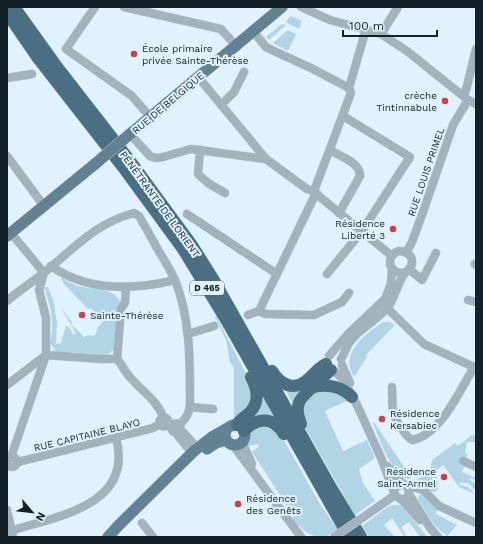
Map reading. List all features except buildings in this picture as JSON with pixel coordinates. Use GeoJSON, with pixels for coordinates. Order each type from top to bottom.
{"type":"FeatureCollection","features":[{"type":"Feature","properties":{"kind":"highway","name":"PÉNÉTRANTE DE LORIENT"},"geometry":{"type":"LineString","coordinates":[[14,7],[57,67],[159,199],[191,244],[213,279],[330,486],[362,537]]}},
{"type":"Feature","properties":{"kind":"highway"},"geometry":{"type":"LineString","coordinates":[[20,7],[57,67]]}},
{"type":"Feature","properties":{"kind":"highway","name":"PÉNÉTRANTE DE LORIENT"},"geometry":{"type":"LineString","coordinates":[[7,13],[38,58],[147,199],[190,259],[348,536]]}},
{"type":"Feature","properties":{"kind":"highway"},"geometry":{"type":"LineString","coordinates":[[7,19],[38,58]]}},
{"type":"Feature","properties":{"kind":"highway"},"geometry":{"type":"LineString","coordinates":[[191,244],[215,277],[275,376],[281,383],[289,386],[301,385],[307,381],[318,368],[334,364]]}},
{"type":"Feature","properties":{"kind":"highway"},"geometry":{"type":"LineString","coordinates":[[190,259],[216,312],[254,382],[257,396],[255,406],[235,435]]}},
{"type":"Feature","properties":{"kind":"highway"},"geometry":{"type":"LineString","coordinates":[[334,364],[313,387],[305,392],[297,406],[297,414],[300,423],[362,537]]}},
{"type":"Feature","properties":{"kind":"highway"},"geometry":{"type":"LineString","coordinates":[[313,387],[331,385],[342,389],[355,401]]}},
{"type":"Feature","properties":{"kind":"highway"},"geometry":{"type":"LineString","coordinates":[[235,435],[252,424],[262,420],[273,422],[277,425],[316,490],[348,536]]}},
{"type":"Feature","properties":{"kind":"main road","name":"RUE DE BELGIQUE"},"geometry":{"type":"LineString","coordinates":[[9,235],[237,47],[282,7]]}},
{"type":"Feature","properties":{"kind":"main road","name":"RUE DE BELGIQUE"},"geometry":{"type":"LineString","coordinates":[[237,47],[291,7]]}},
{"type":"Feature","properties":{"kind":"main road"},"geometry":{"type":"LineString","coordinates":[[108,537],[118,525],[170,475],[212,437],[235,435]]}},
{"type":"Feature","properties":{"kind":"main road"},"geometry":{"type":"LineString","coordinates":[[170,475],[192,462],[206,449],[235,435]]}},
{"type":"Feature","properties":{"kind":"street"},"geometry":{"type":"LineString","coordinates":[[95,7],[66,48],[132,96],[151,118]]}},
{"type":"Feature","properties":{"kind":"street"},"geometry":{"type":"LineString","coordinates":[[124,7],[221,29],[237,47]]}},
{"type":"Feature","properties":{"kind":"street"},"geometry":{"type":"LineString","coordinates":[[301,7],[330,20],[381,34],[407,51],[466,98],[476,104]]}},
{"type":"Feature","properties":{"kind":"street"},"geometry":{"type":"LineString","coordinates":[[381,34],[398,7]]}},
{"type":"Feature","properties":{"kind":"street"},"geometry":{"type":"LineString","coordinates":[[259,311],[314,197],[314,191],[351,93],[349,88],[366,29]]}},
{"type":"Feature","properties":{"kind":"street"},"geometry":{"type":"LineString","coordinates":[[256,34],[266,47],[271,50],[311,68],[349,88]]}},
{"type":"Feature","properties":{"kind":"street","name":"RUE LOUIS PRIMEL"},"geometry":{"type":"LineString","coordinates":[[406,253],[424,212],[453,124],[466,98],[476,48]]}},
{"type":"Feature","properties":{"kind":"street"},"geometry":{"type":"LineString","coordinates":[[221,105],[234,92],[244,72]]}},
{"type":"Feature","properties":{"kind":"street"},"geometry":{"type":"LineString","coordinates":[[7,78],[32,74]]}},
{"type":"Feature","properties":{"kind":"street"},"geometry":{"type":"LineString","coordinates":[[199,78],[266,159],[307,189],[314,191],[392,256]]}},
{"type":"Feature","properties":{"kind":"street"},"geometry":{"type":"LineString","coordinates":[[327,274],[362,231],[410,157],[343,116]]}},
{"type":"Feature","properties":{"kind":"street"},"geometry":{"type":"LineString","coordinates":[[130,134],[150,156],[156,158],[191,149],[266,159]]}},
{"type":"Feature","properties":{"kind":"street"},"geometry":{"type":"LineString","coordinates":[[200,150],[198,174],[208,183],[225,193]]}},
{"type":"Feature","properties":{"kind":"street"},"geometry":{"type":"LineString","coordinates":[[330,150],[358,166],[360,171],[360,176],[339,213]]}},
{"type":"Feature","properties":{"kind":"street"},"geometry":{"type":"LineString","coordinates":[[7,156],[44,206]]}},
{"type":"Feature","properties":{"kind":"street"},"geometry":{"type":"LineString","coordinates":[[7,301],[44,273],[98,228],[134,213],[139,216],[175,280],[181,299],[188,334],[190,356],[189,414],[186,418],[171,425]]}},
{"type":"Feature","properties":{"kind":"street"},"geometry":{"type":"LineString","coordinates":[[187,214],[277,274]]}},
{"type":"Feature","properties":{"kind":"street"},"geometry":{"type":"LineString","coordinates":[[9,235],[44,273]]}},
{"type":"Feature","properties":{"kind":"street"},"geometry":{"type":"LineString","coordinates":[[400,252],[406,253],[411,258],[411,266],[401,278],[394,299],[387,308],[349,343],[334,364],[348,334],[385,299],[392,284],[392,268],[390,262],[392,256],[400,252]]}},
{"type":"Feature","properties":{"kind":"street"},"geometry":{"type":"LineString","coordinates":[[408,270],[422,280],[436,253]]}},
{"type":"Feature","properties":{"kind":"street"},"geometry":{"type":"LineString","coordinates":[[51,266],[61,273],[82,281],[101,285],[126,287],[155,285],[175,280]]}},
{"type":"Feature","properties":{"kind":"street"},"geometry":{"type":"LineString","coordinates":[[392,268],[398,273],[408,270]]}},
{"type":"Feature","properties":{"kind":"street"},"geometry":{"type":"LineString","coordinates":[[10,465],[46,355],[46,318],[39,290],[44,273]]}},
{"type":"Feature","properties":{"kind":"street"},"geometry":{"type":"LineString","coordinates":[[117,359],[121,308],[125,303],[126,287]]}},
{"type":"Feature","properties":{"kind":"street"},"geometry":{"type":"LineString","coordinates":[[248,315],[259,311],[266,314],[314,316],[342,302],[349,293]]}},
{"type":"Feature","properties":{"kind":"street"},"geometry":{"type":"LineString","coordinates":[[387,308],[424,344],[475,367],[436,427],[418,439],[413,440],[408,438],[395,419],[393,413],[392,387]]}},
{"type":"Feature","properties":{"kind":"street"},"geometry":{"type":"LineString","coordinates":[[188,334],[214,326]]}},
{"type":"Feature","properties":{"kind":"street"},"geometry":{"type":"LineString","coordinates":[[7,385],[46,355],[117,359],[126,372],[158,407],[171,425],[183,432],[195,451]]}},
{"type":"Feature","properties":{"kind":"street"},"geometry":{"type":"LineString","coordinates":[[334,364],[355,401],[397,496],[410,508],[429,531],[438,537]]}},
{"type":"Feature","properties":{"kind":"street"},"geometry":{"type":"LineString","coordinates":[[190,407],[213,409]]}},
{"type":"Feature","properties":{"kind":"street","name":"RUE CAPITAINE BLAYO"},"geometry":{"type":"LineString","coordinates":[[10,465],[153,428],[171,425]]}},
{"type":"Feature","properties":{"kind":"street"},"geometry":{"type":"LineString","coordinates":[[235,435],[267,491],[301,537]]}},
{"type":"Feature","properties":{"kind":"street"},"geometry":{"type":"LineString","coordinates":[[7,510],[11,533],[74,512],[102,495],[110,486],[118,469],[119,456],[116,438]]}},
{"type":"Feature","properties":{"kind":"street"},"geometry":{"type":"LineString","coordinates":[[382,460],[407,489],[430,528],[438,537]]}},
{"type":"Feature","properties":{"kind":"street"},"geometry":{"type":"LineString","coordinates":[[463,461],[476,467]]}},
{"type":"Feature","properties":{"kind":"street"},"geometry":{"type":"LineString","coordinates":[[397,496],[397,486],[407,489],[412,487],[418,488],[423,490],[439,506],[476,523]]}},
{"type":"Feature","properties":{"kind":"street"},"geometry":{"type":"LineString","coordinates":[[334,537],[397,496],[406,498],[407,489]]}},
{"type":"Feature","properties":{"kind":"street"},"geometry":{"type":"LineString","coordinates":[[142,523],[153,537]]}},
{"type":"Feature","properties":{"kind":"shaded area"},"geometry":{"type":"Polygon","coordinates":[[[291,16],[302,21],[299,29],[285,22],[291,16]]]}},
{"type":"Feature","properties":{"kind":"shaded area"},"geometry":{"type":"Polygon","coordinates":[[[282,24],[286,25],[269,40],[266,37],[282,24]]]}},
{"type":"Feature","properties":{"kind":"shaded area"},"geometry":{"type":"Polygon","coordinates":[[[288,30],[296,34],[288,51],[273,43],[288,30]]]}},
{"type":"Feature","properties":{"kind":"shaded area"},"geometry":{"type":"Polygon","coordinates":[[[61,277],[75,285],[100,289],[112,293],[117,297],[120,302],[114,349],[109,354],[102,355],[72,352],[69,355],[58,354],[50,343],[52,315],[44,287],[48,287],[54,303],[57,323],[56,344],[61,343],[66,325],[71,330],[73,335],[76,333],[60,307],[72,322],[71,324],[84,337],[88,335],[93,336],[96,334],[98,327],[103,322],[91,308],[88,309],[63,283],[61,277]]]}},
{"type":"Feature","properties":{"kind":"shaded area"},"geometry":{"type":"Polygon","coordinates":[[[216,316],[251,383],[253,402],[234,419],[234,368],[230,362],[226,340],[215,317],[216,316]]]}},
{"type":"Feature","properties":{"kind":"shaded area"},"geometry":{"type":"Polygon","coordinates":[[[383,322],[390,322],[395,325],[366,355],[367,357],[354,377],[351,370],[350,358],[355,347],[358,342],[383,322]]]}},
{"type":"Feature","properties":{"kind":"shaded area"},"geometry":{"type":"Polygon","coordinates":[[[307,384],[294,406],[284,387],[307,384]]]}},
{"type":"Feature","properties":{"kind":"shaded area"},"geometry":{"type":"Polygon","coordinates":[[[325,387],[349,400],[325,411],[343,451],[367,440],[375,458],[359,469],[363,483],[375,501],[355,515],[303,424],[304,399],[325,387]]]}},
{"type":"Feature","properties":{"kind":"shaded area"},"geometry":{"type":"Polygon","coordinates":[[[260,388],[279,421],[244,426],[260,388]]]}},
{"type":"Feature","properties":{"kind":"shaded area"},"geometry":{"type":"Polygon","coordinates":[[[374,422],[411,479],[407,479],[401,475],[390,462],[373,423],[374,422]]]}},
{"type":"Feature","properties":{"kind":"shaded area"},"geometry":{"type":"Polygon","coordinates":[[[263,423],[281,435],[320,504],[338,530],[324,537],[315,536],[306,532],[292,519],[294,517],[252,452],[259,446],[257,444],[245,447],[248,434],[255,427],[263,423]]]}},
{"type":"Feature","properties":{"kind":"shaded area"},"geometry":{"type":"Polygon","coordinates":[[[472,435],[476,436],[476,442],[467,442],[465,453],[468,454],[465,460],[462,459],[459,464],[464,467],[462,472],[476,478],[475,480],[471,478],[470,480],[476,484],[476,491],[468,483],[459,483],[460,485],[468,487],[475,494],[459,487],[443,465],[434,472],[438,485],[438,490],[435,492],[431,492],[416,481],[430,470],[432,460],[455,443],[458,446],[472,435]]]}},
{"type":"Feature","properties":{"kind":"shaded area"},"geometry":{"type":"Polygon","coordinates":[[[419,495],[421,495],[437,509],[436,514],[457,525],[447,536],[434,525],[419,501],[419,495]]]}},
{"type":"Feature","properties":{"kind":"shaded area"},"geometry":{"type":"Polygon","coordinates":[[[400,505],[404,508],[427,537],[420,537],[409,522],[401,527],[406,535],[404,536],[392,518],[384,525],[395,537],[369,537],[362,526],[389,506],[400,505]]]}},
{"type":"Feature","properties":{"kind":"place","name":"École primaire privée Sainte-Thérèse"},"geometry":{"type":"Point","coordinates":[134,54]}},
{"type":"Feature","properties":{"kind":"place","name":"crèche Tintinnabule"},"geometry":{"type":"Point","coordinates":[445,101]}},
{"type":"Feature","properties":{"kind":"place","name":"Résidence Liberté 3"},"geometry":{"type":"Point","coordinates":[393,229]}},
{"type":"Feature","properties":{"kind":"place","name":"Sainte-Thérèse"},"geometry":{"type":"Point","coordinates":[82,315]}},
{"type":"Feature","properties":{"kind":"place","name":"Résidence Kersabiec"},"geometry":{"type":"Point","coordinates":[382,419]}},
{"type":"Feature","properties":{"kind":"place","name":"Résidence Saint-Armel"},"geometry":{"type":"Point","coordinates":[444,477]}},
{"type":"Feature","properties":{"kind":"place","name":"Résidence des Genêts"},"geometry":{"type":"Point","coordinates":[238,504]}}]}
